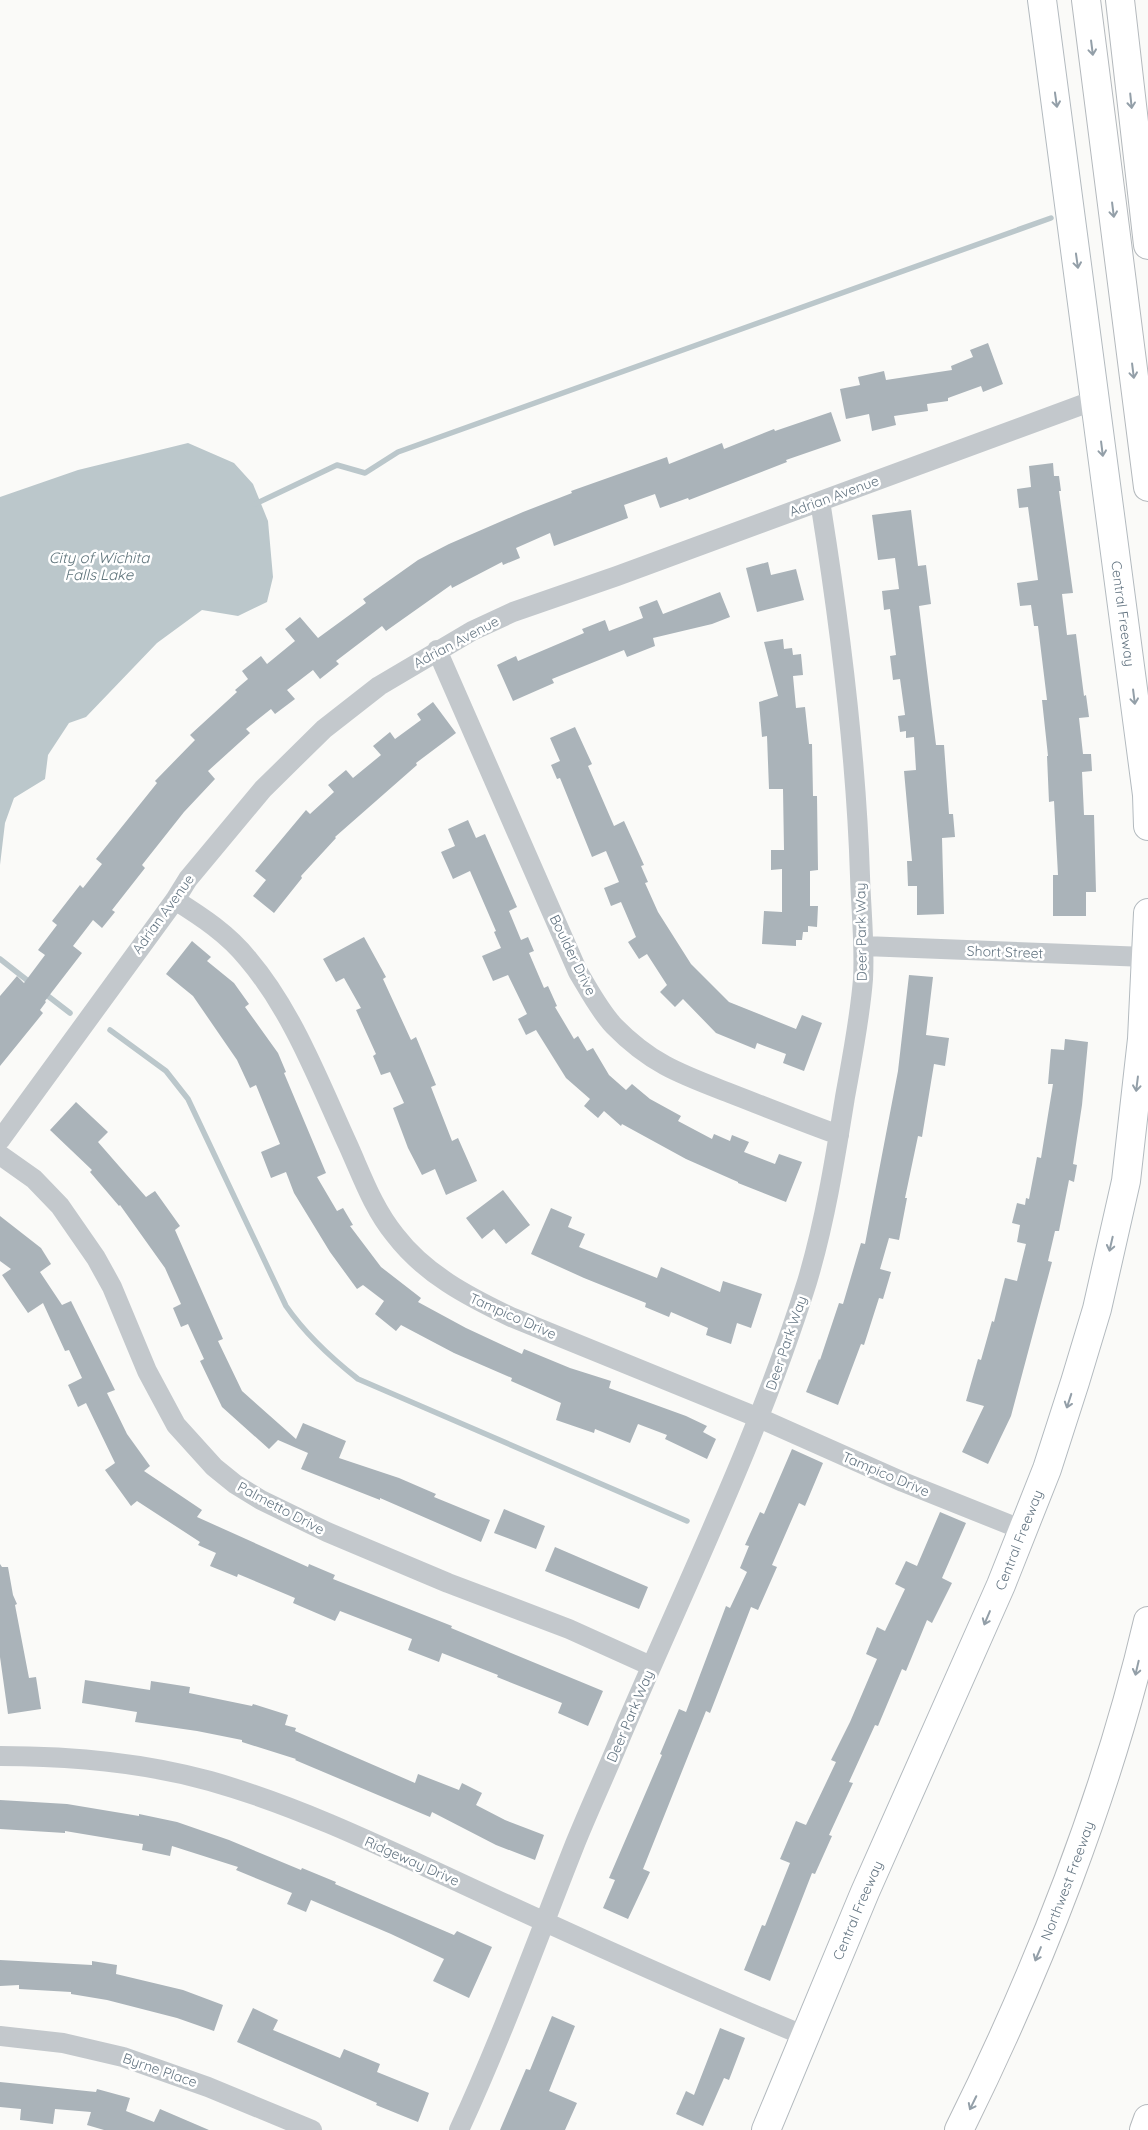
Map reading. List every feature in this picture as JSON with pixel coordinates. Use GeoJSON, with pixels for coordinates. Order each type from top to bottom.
{"type":"FeatureCollection","features":[{"type":"Feature","properties":{"kind":"main road","name":"Central Freeway"},"geometry":{"type":"LineString","coordinates":[[1042,0],[1147,795],[1148,826]]}},
{"type":"Feature","properties":{"kind":"main road"},"geometry":{"type":"LineString","coordinates":[[1086,0],[1148,487]]}},
{"type":"Feature","properties":{"kind":"main road"},"geometry":{"type":"LineString","coordinates":[[1120,0],[1148,245]]}},
{"type":"Feature","properties":{"kind":"main road","name":"Central Freeway"},"geometry":{"type":"LineString","coordinates":[[766,2130],[865,1892],[974,1648],[1047,1469],[1091,1327],[1126,1181],[1142,1039],[1148,913]]}},
{"type":"Feature","properties":{"kind":"main road","name":"Northwest Freeway"},"geometry":{"type":"LineString","coordinates":[[959,2130],[989,2071],[1049,1929],[1096,1799],[1135,1676],[1148,1621]]}},
{"type":"Feature","properties":{"kind":"main road"},"geometry":{"type":"LineString","coordinates":[[1144,2130],[1148,2119]]}},
{"type":"Feature","properties":{"kind":"street","name":"Adrian Avenue"},"geometry":{"type":"LineString","coordinates":[[0,1140],[175,900],[188,879],[263,789],[324,729],[379,686],[437,650],[513,612],[617,576],[1095,400]]}},
{"type":"Feature","properties":{"kind":"street","name":"Deer Park Way"},"geometry":{"type":"LineString","coordinates":[[458,2130],[507,2019],[574,1848],[759,1418],[808,1278],[823,1220],[857,1023],[863,979],[864,946],[857,804],[852,748],[829,556],[820,501]]}},
{"type":"Feature","properties":{"kind":"street","name":"Boulder Drive"},"geometry":{"type":"LineString","coordinates":[[437,650],[578,972],[596,1003],[613,1025],[634,1045],[659,1064],[699,1083],[839,1135]]}},
{"type":"Feature","properties":{"kind":"street","name":"Tampico Drive"},"geometry":{"type":"LineString","coordinates":[[175,900],[204,918],[225,935],[248,958],[272,992],[311,1065],[375,1206],[395,1235],[421,1263],[447,1283],[511,1317],[759,1418],[903,1482],[1023,1530]]}},
{"type":"Feature","properties":{"kind":"street","name":"Short Street"},"geometry":{"type":"LineString","coordinates":[[864,946],[1146,957]]}},
{"type":"Feature","properties":{"kind":"street","name":"Palmetto Drive"},"geometry":{"type":"LineString","coordinates":[[0,1156],[34,1179],[66,1214],[96,1258],[112,1287],[147,1371],[176,1425],[214,1467],[235,1484],[261,1500],[327,1532],[448,1583],[569,1629],[651,1666]]}},
{"type":"Feature","properties":{"kind":"street","name":"Ridgeway Drive"},"geometry":{"type":"LineString","coordinates":[[0,1756],[63,1756],[129,1764],[208,1781],[260,1798],[350,1833],[704,1994],[805,2036]]}},
{"type":"Feature","properties":{"kind":"street","name":"Byrne Place"},"geometry":{"type":"LineString","coordinates":[[0,2036],[63,2043],[123,2057],[208,2087],[312,2130]]}},
{"type":"Feature","properties":{"kind":"water","name":"City of Wichita Falls Lake"},"geometry":{"type":"Polygon","coordinates":[[[188,443],[234,463],[253,484],[268,521],[273,577],[267,602],[238,616],[202,610],[157,643],[86,717],[69,723],[48,755],[45,779],[14,798],[5,823],[0,865],[0,497],[78,470],[188,443]]]}},
{"type":"Feature","properties":{"kind":"building"},"geometry":{"type":"Polygon","coordinates":[[[988,343],[1003,384],[983,392],[981,386],[948,398],[948,401],[927,404],[928,411],[894,416],[896,425],[872,431],[869,414],[846,419],[840,389],[860,385],[858,377],[884,371],[886,380],[952,370],[951,366],[973,357],[970,350],[988,343]]]}},
{"type":"Feature","properties":{"kind":"building"},"geometry":{"type":"Polygon","coordinates":[[[831,412],[841,441],[786,460],[787,462],[689,500],[688,498],[660,508],[655,494],[624,505],[628,518],[554,546],[550,533],[516,548],[520,558],[503,565],[502,562],[452,588],[451,585],[386,631],[382,626],[336,661],[339,664],[320,679],[313,670],[287,690],[295,699],[275,714],[271,709],[246,729],[250,733],[208,771],[215,779],[184,812],[142,865],[145,868],[112,910],[115,912],[102,928],[93,920],[73,946],[82,953],[45,1001],[40,1010],[43,1013],[0,1066],[0,996],[17,976],[24,983],[45,955],[38,950],[57,925],[52,921],[80,885],[83,888],[102,864],[96,859],[157,783],[155,781],[195,740],[190,735],[237,692],[235,690],[248,679],[242,671],[261,656],[267,664],[295,641],[285,629],[300,617],[318,638],[366,603],[363,599],[418,560],[449,544],[572,493],[571,491],[667,457],[669,464],[722,443],[724,449],[774,429],[775,431],[831,412]]]}},
{"type":"Feature","properties":{"kind":"building"},"geometry":{"type":"Polygon","coordinates":[[[1053,463],[1054,476],[1059,476],[1061,491],[1059,491],[1073,593],[1062,594],[1067,635],[1076,634],[1084,696],[1086,695],[1089,717],[1079,718],[1083,754],[1091,754],[1092,771],[1082,772],[1084,815],[1094,815],[1096,892],[1086,892],[1086,916],[1053,916],[1053,875],[1058,875],[1054,801],[1049,802],[1048,756],[1042,700],[1047,700],[1038,626],[1034,626],[1031,605],[1020,606],[1017,583],[1038,580],[1028,507],[1019,508],[1017,489],[1031,487],[1029,466],[1053,463]]]}},
{"type":"Feature","properties":{"kind":"building"},"geometry":{"type":"Polygon","coordinates":[[[911,510],[918,566],[926,565],[931,604],[919,606],[936,745],[944,745],[949,814],[953,814],[955,837],[942,838],[944,914],[917,915],[917,886],[908,886],[907,861],[912,861],[904,771],[916,770],[914,737],[906,738],[906,731],[900,732],[898,716],[905,715],[900,679],[893,680],[890,656],[896,655],[890,609],[884,610],[882,591],[899,589],[895,558],[878,560],[872,515],[911,510]]]}},
{"type":"Feature","properties":{"kind":"building"},"geometry":{"type":"Polygon","coordinates":[[[768,562],[771,575],[796,569],[804,600],[757,612],[746,568],[768,562]]]}},
{"type":"Feature","properties":{"kind":"building"},"geometry":{"type":"Polygon","coordinates":[[[720,592],[730,617],[712,624],[653,638],[655,646],[627,657],[624,650],[552,679],[554,683],[513,701],[497,665],[516,656],[518,661],[584,633],[582,629],[605,620],[609,631],[643,618],[639,607],[657,600],[663,614],[720,592]]]}},
{"type":"Feature","properties":{"kind":"building"},"geometry":{"type":"Polygon","coordinates":[[[783,639],[784,649],[792,648],[793,655],[801,654],[803,675],[793,676],[796,708],[805,707],[809,744],[812,744],[813,796],[817,796],[818,870],[810,871],[810,906],[818,906],[817,927],[808,926],[808,932],[803,932],[802,940],[796,940],[796,946],[762,944],[764,911],[782,912],[782,869],[771,870],[771,850],[784,850],[783,789],[769,789],[767,736],[762,737],[759,702],[778,696],[764,642],[783,639]]]}},
{"type":"Feature","properties":{"kind":"building"},"geometry":{"type":"Polygon","coordinates":[[[433,702],[456,733],[416,763],[417,765],[335,837],[301,876],[302,878],[274,913],[253,896],[266,880],[255,871],[306,810],[310,814],[334,792],[328,785],[346,770],[353,778],[381,755],[373,746],[390,732],[395,739],[421,720],[417,714],[433,702]]]}},
{"type":"Feature","properties":{"kind":"building"},"geometry":{"type":"Polygon","coordinates":[[[575,727],[592,764],[588,766],[614,826],[624,821],[644,865],[641,866],[648,882],[645,883],[658,912],[691,964],[729,1002],[796,1029],[802,1015],[822,1023],[804,1071],[783,1063],[786,1054],[757,1043],[755,1049],[716,1033],[683,999],[675,1007],[660,992],[667,985],[647,954],[639,959],[628,942],[636,937],[621,902],[611,906],[604,888],[619,882],[606,851],[592,857],[560,778],[557,779],[551,765],[560,761],[550,738],[575,727]]]}},
{"type":"Feature","properties":{"kind":"building"},"geometry":{"type":"Polygon","coordinates":[[[468,820],[476,838],[485,834],[517,907],[509,911],[521,940],[528,937],[534,951],[529,953],[544,988],[548,986],[557,1006],[555,1007],[574,1039],[578,1036],[587,1051],[593,1048],[609,1075],[626,1090],[632,1084],[650,1099],[681,1116],[678,1121],[712,1139],[714,1134],[730,1141],[732,1135],[749,1142],[744,1152],[775,1164],[779,1154],[802,1162],[786,1202],[738,1183],[686,1159],[622,1124],[621,1126],[604,1111],[598,1118],[584,1106],[590,1099],[566,1078],[536,1030],[526,1035],[518,1019],[527,1014],[508,975],[493,981],[482,956],[501,948],[494,932],[496,931],[470,871],[453,879],[441,852],[455,846],[448,829],[468,820]]]}},
{"type":"Feature","properties":{"kind":"building"},"geometry":{"type":"Polygon","coordinates":[[[364,937],[386,977],[383,979],[411,1040],[416,1037],[436,1085],[431,1087],[452,1141],[458,1138],[477,1181],[446,1195],[435,1169],[422,1175],[408,1148],[393,1108],[404,1103],[390,1072],[381,1075],[373,1056],[376,1054],[356,1010],[361,1008],[344,978],[336,982],[323,959],[364,937]]]}},
{"type":"Feature","properties":{"kind":"building"},"geometry":{"type":"Polygon","coordinates":[[[192,941],[211,957],[207,961],[234,983],[249,1004],[245,1007],[278,1053],[286,1072],[284,1073],[326,1173],[317,1177],[337,1211],[343,1208],[353,1225],[350,1226],[381,1267],[421,1298],[418,1302],[466,1328],[522,1354],[524,1349],[570,1368],[611,1381],[609,1388],[686,1416],[707,1426],[703,1432],[716,1439],[707,1459],[665,1439],[667,1435],[638,1424],[630,1443],[595,1429],[594,1433],[556,1420],[561,1403],[511,1381],[512,1378],[454,1353],[401,1325],[396,1331],[375,1314],[384,1301],[363,1285],[357,1289],[330,1252],[294,1193],[286,1172],[271,1178],[261,1152],[280,1144],[256,1085],[250,1088],[237,1060],[193,996],[166,974],[192,941]]]}},
{"type":"Feature","properties":{"kind":"building"},"geometry":{"type":"Polygon","coordinates":[[[909,975],[933,977],[926,1035],[949,1038],[945,1066],[934,1064],[922,1137],[918,1136],[905,1198],[907,1198],[899,1240],[889,1238],[880,1269],[891,1272],[883,1299],[879,1298],[864,1345],[861,1344],[838,1405],[806,1392],[820,1360],[839,1303],[843,1304],[861,1243],[865,1244],[898,1071],[909,975]]]}},
{"type":"Feature","properties":{"kind":"building"},"geometry":{"type":"Polygon","coordinates":[[[1065,1039],[1088,1042],[1082,1105],[1073,1164],[1077,1165],[1074,1182],[1069,1180],[1059,1231],[1055,1231],[1048,1261],[1052,1262],[1011,1416],[988,1464],[962,1452],[984,1406],[966,1401],[978,1359],[981,1360],[992,1321],[994,1322],[1005,1278],[1017,1281],[1026,1244],[1017,1242],[1020,1225],[1012,1223],[1017,1203],[1025,1205],[1026,1198],[1029,1199],[1037,1157],[1041,1158],[1053,1084],[1048,1084],[1051,1049],[1064,1050],[1065,1039]]]}},
{"type":"Feature","properties":{"kind":"building"},"geometry":{"type":"Polygon","coordinates":[[[76,1102],[108,1132],[98,1142],[146,1197],[155,1191],[180,1226],[175,1230],[223,1339],[218,1341],[242,1391],[296,1439],[303,1423],[346,1441],[339,1458],[399,1478],[436,1494],[434,1497],[490,1520],[481,1542],[380,1498],[380,1500],[301,1469],[308,1453],[278,1440],[269,1449],[222,1407],[200,1361],[204,1359],[188,1324],[181,1327],[173,1308],[181,1304],[165,1268],[120,1205],[90,1172],[92,1170],[50,1130],[76,1102]]]}},
{"type":"Feature","properties":{"kind":"building"},"geometry":{"type":"Polygon","coordinates":[[[503,1190],[530,1225],[506,1244],[494,1229],[482,1239],[466,1218],[503,1190]]]}},
{"type":"Feature","properties":{"kind":"building"},"geometry":{"type":"Polygon","coordinates":[[[551,1208],[572,1217],[568,1227],[585,1234],[579,1247],[657,1278],[661,1267],[720,1292],[723,1281],[762,1294],[751,1328],[737,1323],[731,1344],[706,1335],[708,1328],[671,1312],[669,1317],[645,1307],[646,1303],[531,1254],[551,1208]]]}},
{"type":"Feature","properties":{"kind":"building"},"geometry":{"type":"Polygon","coordinates":[[[0,1216],[41,1248],[51,1264],[40,1272],[62,1305],[71,1301],[115,1390],[107,1393],[127,1434],[150,1466],[144,1471],[202,1510],[197,1517],[308,1567],[309,1564],[335,1575],[333,1579],[452,1626],[451,1628],[603,1691],[588,1726],[558,1713],[562,1703],[497,1677],[498,1675],[442,1653],[439,1662],[408,1650],[412,1639],[340,1611],[335,1621],[293,1603],[295,1598],[238,1574],[237,1577],[210,1566],[216,1553],[198,1545],[200,1542],[137,1501],[131,1506],[105,1470],[115,1463],[86,1403],[78,1407],[68,1385],[82,1378],[69,1350],[65,1351],[43,1303],[28,1313],[2,1275],[11,1269],[0,1261],[0,1216]]]}},
{"type":"Feature","properties":{"kind":"building"},"geometry":{"type":"Polygon","coordinates":[[[792,1449],[823,1463],[805,1506],[799,1503],[772,1565],[777,1567],[758,1610],[751,1607],[710,1713],[706,1711],[643,1869],[650,1872],[628,1919],[603,1908],[615,1880],[609,1878],[662,1755],[660,1754],[679,1709],[686,1712],[726,1606],[730,1608],[747,1572],[740,1568],[749,1546],[745,1545],[760,1512],[764,1514],[792,1449]]]}},
{"type":"Feature","properties":{"kind":"building"},"geometry":{"type":"Polygon","coordinates":[[[504,1509],[545,1526],[536,1549],[494,1533],[504,1509]]]}},
{"type":"Feature","properties":{"kind":"building"},"geometry":{"type":"Polygon","coordinates":[[[940,1512],[966,1523],[942,1578],[952,1583],[932,1623],[927,1620],[906,1671],[902,1669],[878,1726],[875,1725],[849,1782],[853,1783],[829,1835],[832,1836],[815,1874],[812,1873],[770,1981],[744,1970],[762,1925],[765,1926],[790,1863],[780,1859],[796,1821],[806,1825],[836,1762],[831,1760],[850,1722],[877,1659],[866,1654],[877,1627],[885,1631],[905,1589],[895,1584],[906,1561],[917,1566],[940,1512]]]}},
{"type":"Feature","properties":{"kind":"building"},"geometry":{"type":"Polygon","coordinates":[[[555,1547],[648,1587],[639,1609],[545,1571],[555,1547]]]}},
{"type":"Feature","properties":{"kind":"building"},"geometry":{"type":"Polygon","coordinates":[[[0,1564],[2,1567],[8,1567],[13,1595],[17,1604],[15,1605],[29,1678],[36,1677],[41,1709],[8,1714],[0,1657],[0,1564]]]}},
{"type":"Feature","properties":{"kind":"building"},"geometry":{"type":"Polygon","coordinates":[[[85,1680],[150,1690],[151,1681],[190,1687],[189,1693],[252,1706],[253,1704],[288,1715],[285,1725],[296,1728],[295,1731],[415,1783],[418,1774],[459,1790],[462,1783],[482,1793],[476,1805],[505,1820],[544,1835],[535,1860],[496,1845],[432,1812],[430,1817],[296,1759],[242,1742],[242,1740],[135,1722],[137,1712],[82,1703],[85,1680]]]}},
{"type":"Feature","properties":{"kind":"building"},"geometry":{"type":"Polygon","coordinates":[[[0,1800],[67,1804],[139,1816],[139,1814],[177,1822],[229,1840],[301,1870],[302,1868],[454,1935],[457,1931],[492,1947],[469,1998],[433,1981],[444,1959],[311,1900],[306,1912],[287,1904],[292,1893],[236,1870],[238,1867],[172,1846],[170,1856],[142,1850],[143,1844],[65,1831],[65,1833],[0,1829],[0,1800]]]}},
{"type":"Feature","properties":{"kind":"building"},"geometry":{"type":"Polygon","coordinates":[[[0,1960],[92,1965],[92,1961],[117,1965],[116,1974],[183,1990],[223,2005],[214,2031],[177,2018],[107,2000],[71,1994],[71,1992],[19,1989],[19,1985],[0,1986],[0,1960]]]}},
{"type":"Feature","properties":{"kind":"building"},"geometry":{"type":"Polygon","coordinates":[[[253,2008],[278,2020],[273,2030],[340,2058],[344,2049],[380,2064],[377,2072],[429,2093],[418,2122],[237,2042],[253,2008]]]}},
{"type":"Feature","properties":{"kind":"building"},"geometry":{"type":"Polygon","coordinates":[[[552,2016],[575,2026],[549,2091],[577,2103],[565,2130],[500,2130],[526,2069],[530,2070],[552,2016]]]}},
{"type":"Feature","properties":{"kind":"building"},"geometry":{"type":"Polygon","coordinates":[[[720,2028],[745,2038],[729,2080],[724,2078],[703,2126],[676,2114],[686,2091],[694,2095],[720,2028]]]}},
{"type":"Feature","properties":{"kind":"building"},"geometry":{"type":"Polygon","coordinates":[[[0,2082],[96,2092],[97,2089],[130,2098],[126,2111],[154,2122],[160,2109],[209,2130],[104,2130],[87,2125],[91,2112],[55,2109],[53,2124],[20,2120],[21,2109],[0,2107],[0,2082]]]}},
{"type":"Feature","properties":{"kind":"waterway"},"geometry":{"type":"LineString","coordinates":[[255,504],[337,465],[365,473],[398,452],[1051,218]]}},
{"type":"Feature","properties":{"kind":"waterway"},"geometry":{"type":"LineString","coordinates":[[0,959],[32,984]]}},
{"type":"Feature","properties":{"kind":"waterway"},"geometry":{"type":"LineString","coordinates":[[44,993],[70,1013]]}},
{"type":"Feature","properties":{"kind":"waterway"},"geometry":{"type":"LineString","coordinates":[[110,1030],[166,1071],[188,1099],[286,1306],[310,1336],[338,1362],[358,1379],[687,1521]]}}]}
